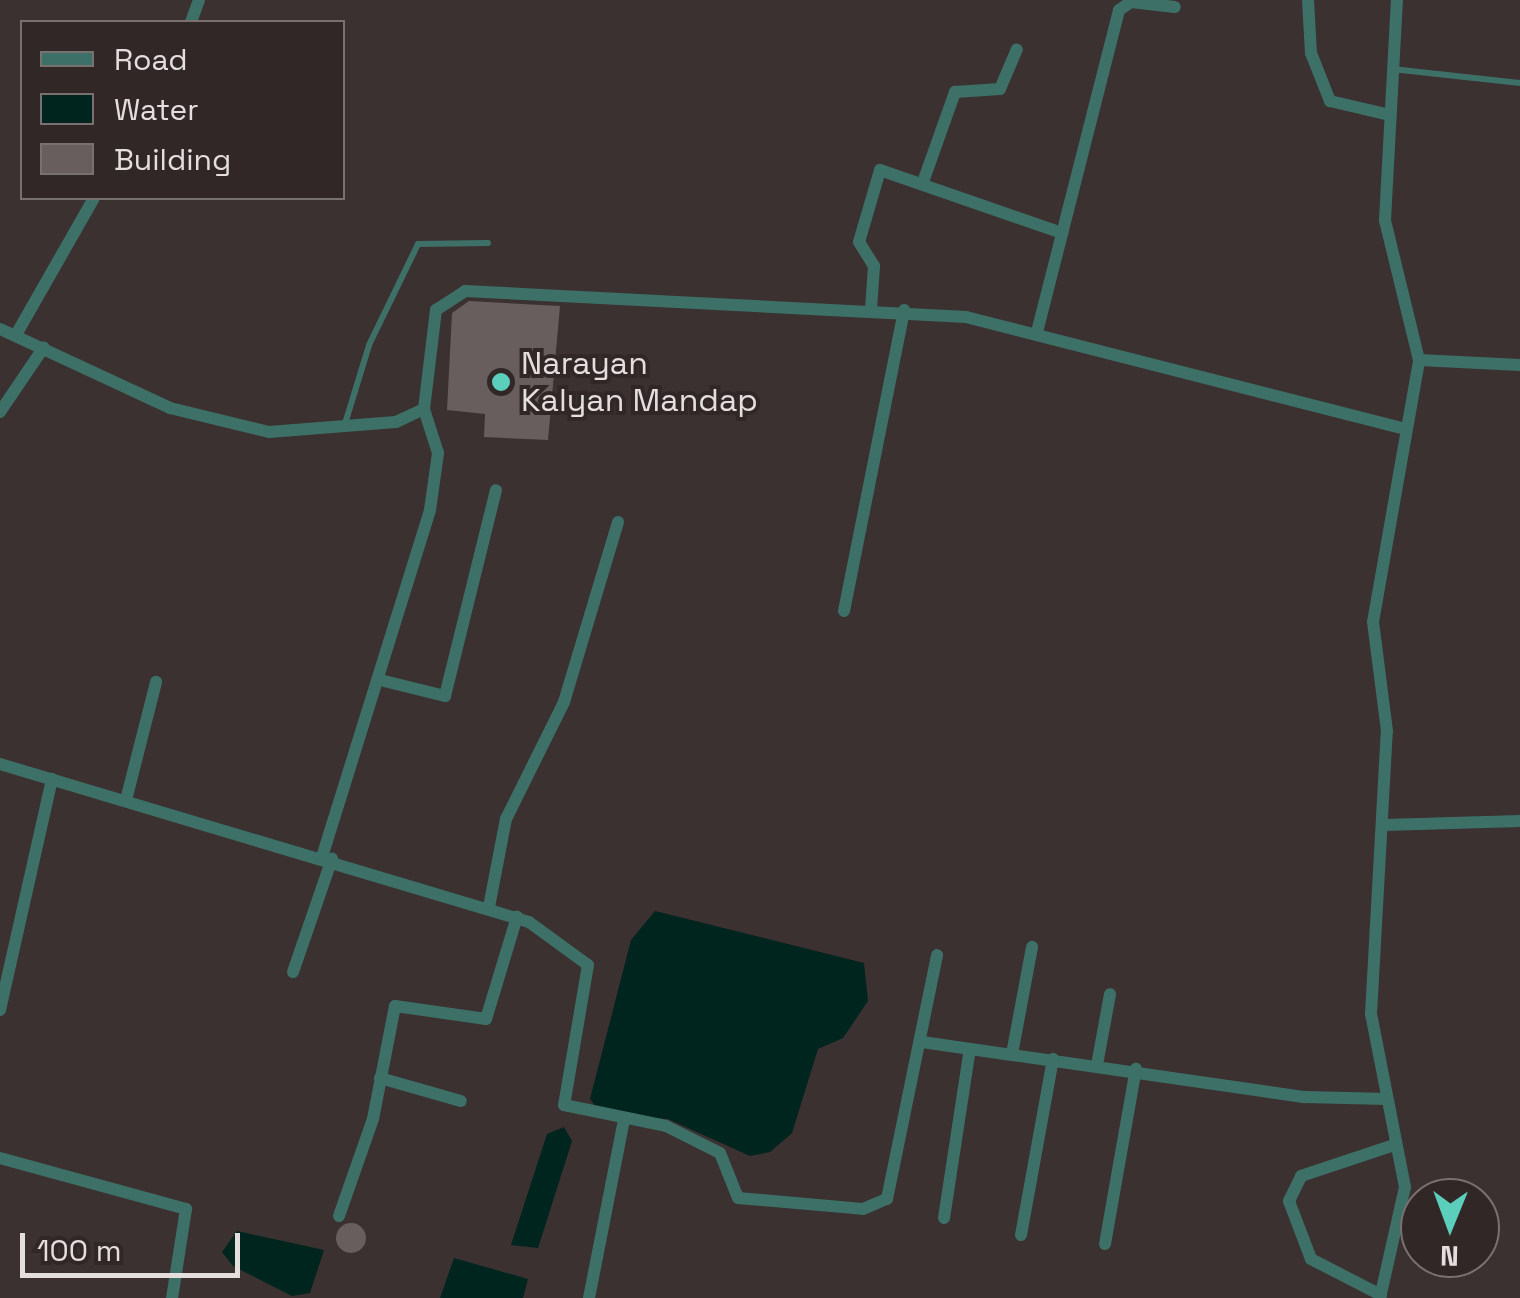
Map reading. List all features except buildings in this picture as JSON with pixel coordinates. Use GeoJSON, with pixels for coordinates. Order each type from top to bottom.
{"type":"FeatureCollection","features":[{"type":"Feature","properties":{"kind":"street"},"geometry":{"type":"LineString","coordinates":[[1308,0],[1310,53],[1330,101],[1390,116]]}},
{"type":"Feature","properties":{"kind":"street"},"geometry":{"type":"LineString","coordinates":[[1391,1146],[1301,1176],[1289,1200],[1311,1259],[1380,1296],[1405,1212],[1391,1146],[1368,962],[1384,825],[1387,731],[1373,622],[1418,360],[1386,234],[1397,0]]}},
{"type":"Feature","properties":{"kind":"street"},"geometry":{"type":"LineString","coordinates":[[1036,332],[1118,10],[1126,2],[1175,7]]}},
{"type":"Feature","properties":{"kind":"street"},"geometry":{"type":"LineString","coordinates":[[923,182],[955,92],[1000,89],[1017,49]]}},
{"type":"Feature","properties":{"kind":"street"},"geometry":{"type":"LineString","coordinates":[[871,309],[874,266],[859,242],[877,175],[884,169],[1062,233]]}},
{"type":"Feature","properties":{"kind":"street"},"geometry":{"type":"LineString","coordinates":[[16,333],[93,200]]}},
{"type":"Feature","properties":{"kind":"street"},"geometry":{"type":"LineString","coordinates":[[294,972],[436,476],[424,409],[434,382],[432,321],[452,293],[904,310],[1036,332],[1404,429]]}},
{"type":"Feature","properties":{"kind":"street"},"geometry":{"type":"LineString","coordinates":[[844,611],[904,310]]}},
{"type":"Feature","properties":{"kind":"street"},"geometry":{"type":"LineString","coordinates":[[0,328],[204,420],[269,432],[344,429],[424,409]]}},
{"type":"Feature","properties":{"kind":"street"},"geometry":{"type":"LineString","coordinates":[[0,412],[44,347]]}},
{"type":"Feature","properties":{"kind":"street"},"geometry":{"type":"LineString","coordinates":[[1418,360],[1520,365]]}},
{"type":"Feature","properties":{"kind":"street"},"geometry":{"type":"LineString","coordinates":[[380,680],[445,696],[496,490]]}},
{"type":"Feature","properties":{"kind":"street"},"geometry":{"type":"LineString","coordinates":[[489,907],[506,819],[564,702],[618,522]]}},
{"type":"Feature","properties":{"kind":"street"},"geometry":{"type":"LineString","coordinates":[[126,800],[156,682]]}},
{"type":"Feature","properties":{"kind":"street"},"geometry":{"type":"LineString","coordinates":[[0,764],[517,917],[588,966],[564,1105],[666,1126],[728,1157],[728,1189],[738,1198],[876,1207],[892,1187],[937,955]]}},
{"type":"Feature","properties":{"kind":"street"},"geometry":{"type":"LineString","coordinates":[[0,1010],[52,779]]}},
{"type":"Feature","properties":{"kind":"street"},"geometry":{"type":"LineString","coordinates":[[1384,825],[1520,822]]}},
{"type":"Feature","properties":{"kind":"street"},"geometry":{"type":"LineString","coordinates":[[339,1216],[380,1078],[395,1006],[486,1020],[517,917]]}},
{"type":"Feature","properties":{"kind":"street"},"geometry":{"type":"LineString","coordinates":[[1012,1054],[1032,946]]}},
{"type":"Feature","properties":{"kind":"street"},"geometry":{"type":"LineString","coordinates":[[1097,1064],[1110,994]]}},
{"type":"Feature","properties":{"kind":"street"},"geometry":{"type":"LineString","coordinates":[[922,1042],[1136,1069],[1305,1098],[1387,1099]]}},
{"type":"Feature","properties":{"kind":"street"},"geometry":{"type":"LineString","coordinates":[[944,1218],[970,1049]]}},
{"type":"Feature","properties":{"kind":"street"},"geometry":{"type":"LineString","coordinates":[[1021,1235],[1053,1059]]}},
{"type":"Feature","properties":{"kind":"street"},"geometry":{"type":"LineString","coordinates":[[1106,1244],[1136,1069]]}},
{"type":"Feature","properties":{"kind":"street"},"geometry":{"type":"LineString","coordinates":[[380,1078],[461,1101]]}},
{"type":"Feature","properties":{"kind":"street"},"geometry":{"type":"LineString","coordinates":[[588,1298],[624,1120]]}},
{"type":"Feature","properties":{"kind":"street"},"geometry":{"type":"LineString","coordinates":[[0,1158],[186,1209],[172,1298]]}},
{"type":"Feature","properties":{"kind":"lane"},"geometry":{"type":"LineString","coordinates":[[1392,69],[1520,83]]}},
{"type":"Feature","properties":{"kind":"lane"},"geometry":{"type":"LineString","coordinates":[[344,429],[369,345],[418,244],[488,243]]}},
{"type":"Feature","properties":{"kind":"water"},"geometry":{"type":"Polygon","coordinates":[[[655,911],[864,963],[868,1001],[843,1038],[818,1049],[792,1133],[770,1152],[750,1156],[668,1119],[602,1115],[590,1099],[631,940],[655,911]]]}},
{"type":"Feature","properties":{"kind":"water"},"geometry":{"type":"Polygon","coordinates":[[[564,1127],[572,1141],[538,1248],[511,1245],[547,1134],[564,1127]]]}},
{"type":"Feature","properties":{"kind":"water"},"geometry":{"type":"Polygon","coordinates":[[[237,1231],[324,1250],[310,1293],[292,1296],[233,1266],[222,1252],[237,1231]]]}},
{"type":"Feature","properties":{"kind":"water"},"geometry":{"type":"Polygon","coordinates":[[[454,1258],[528,1279],[523,1298],[440,1298],[454,1258]]]}},
{"type":"Feature","properties":{"kind":"place","name":"Narayan Kalyan Mandap"},"geometry":{"type":"Point","coordinates":[501,382]}}]}
